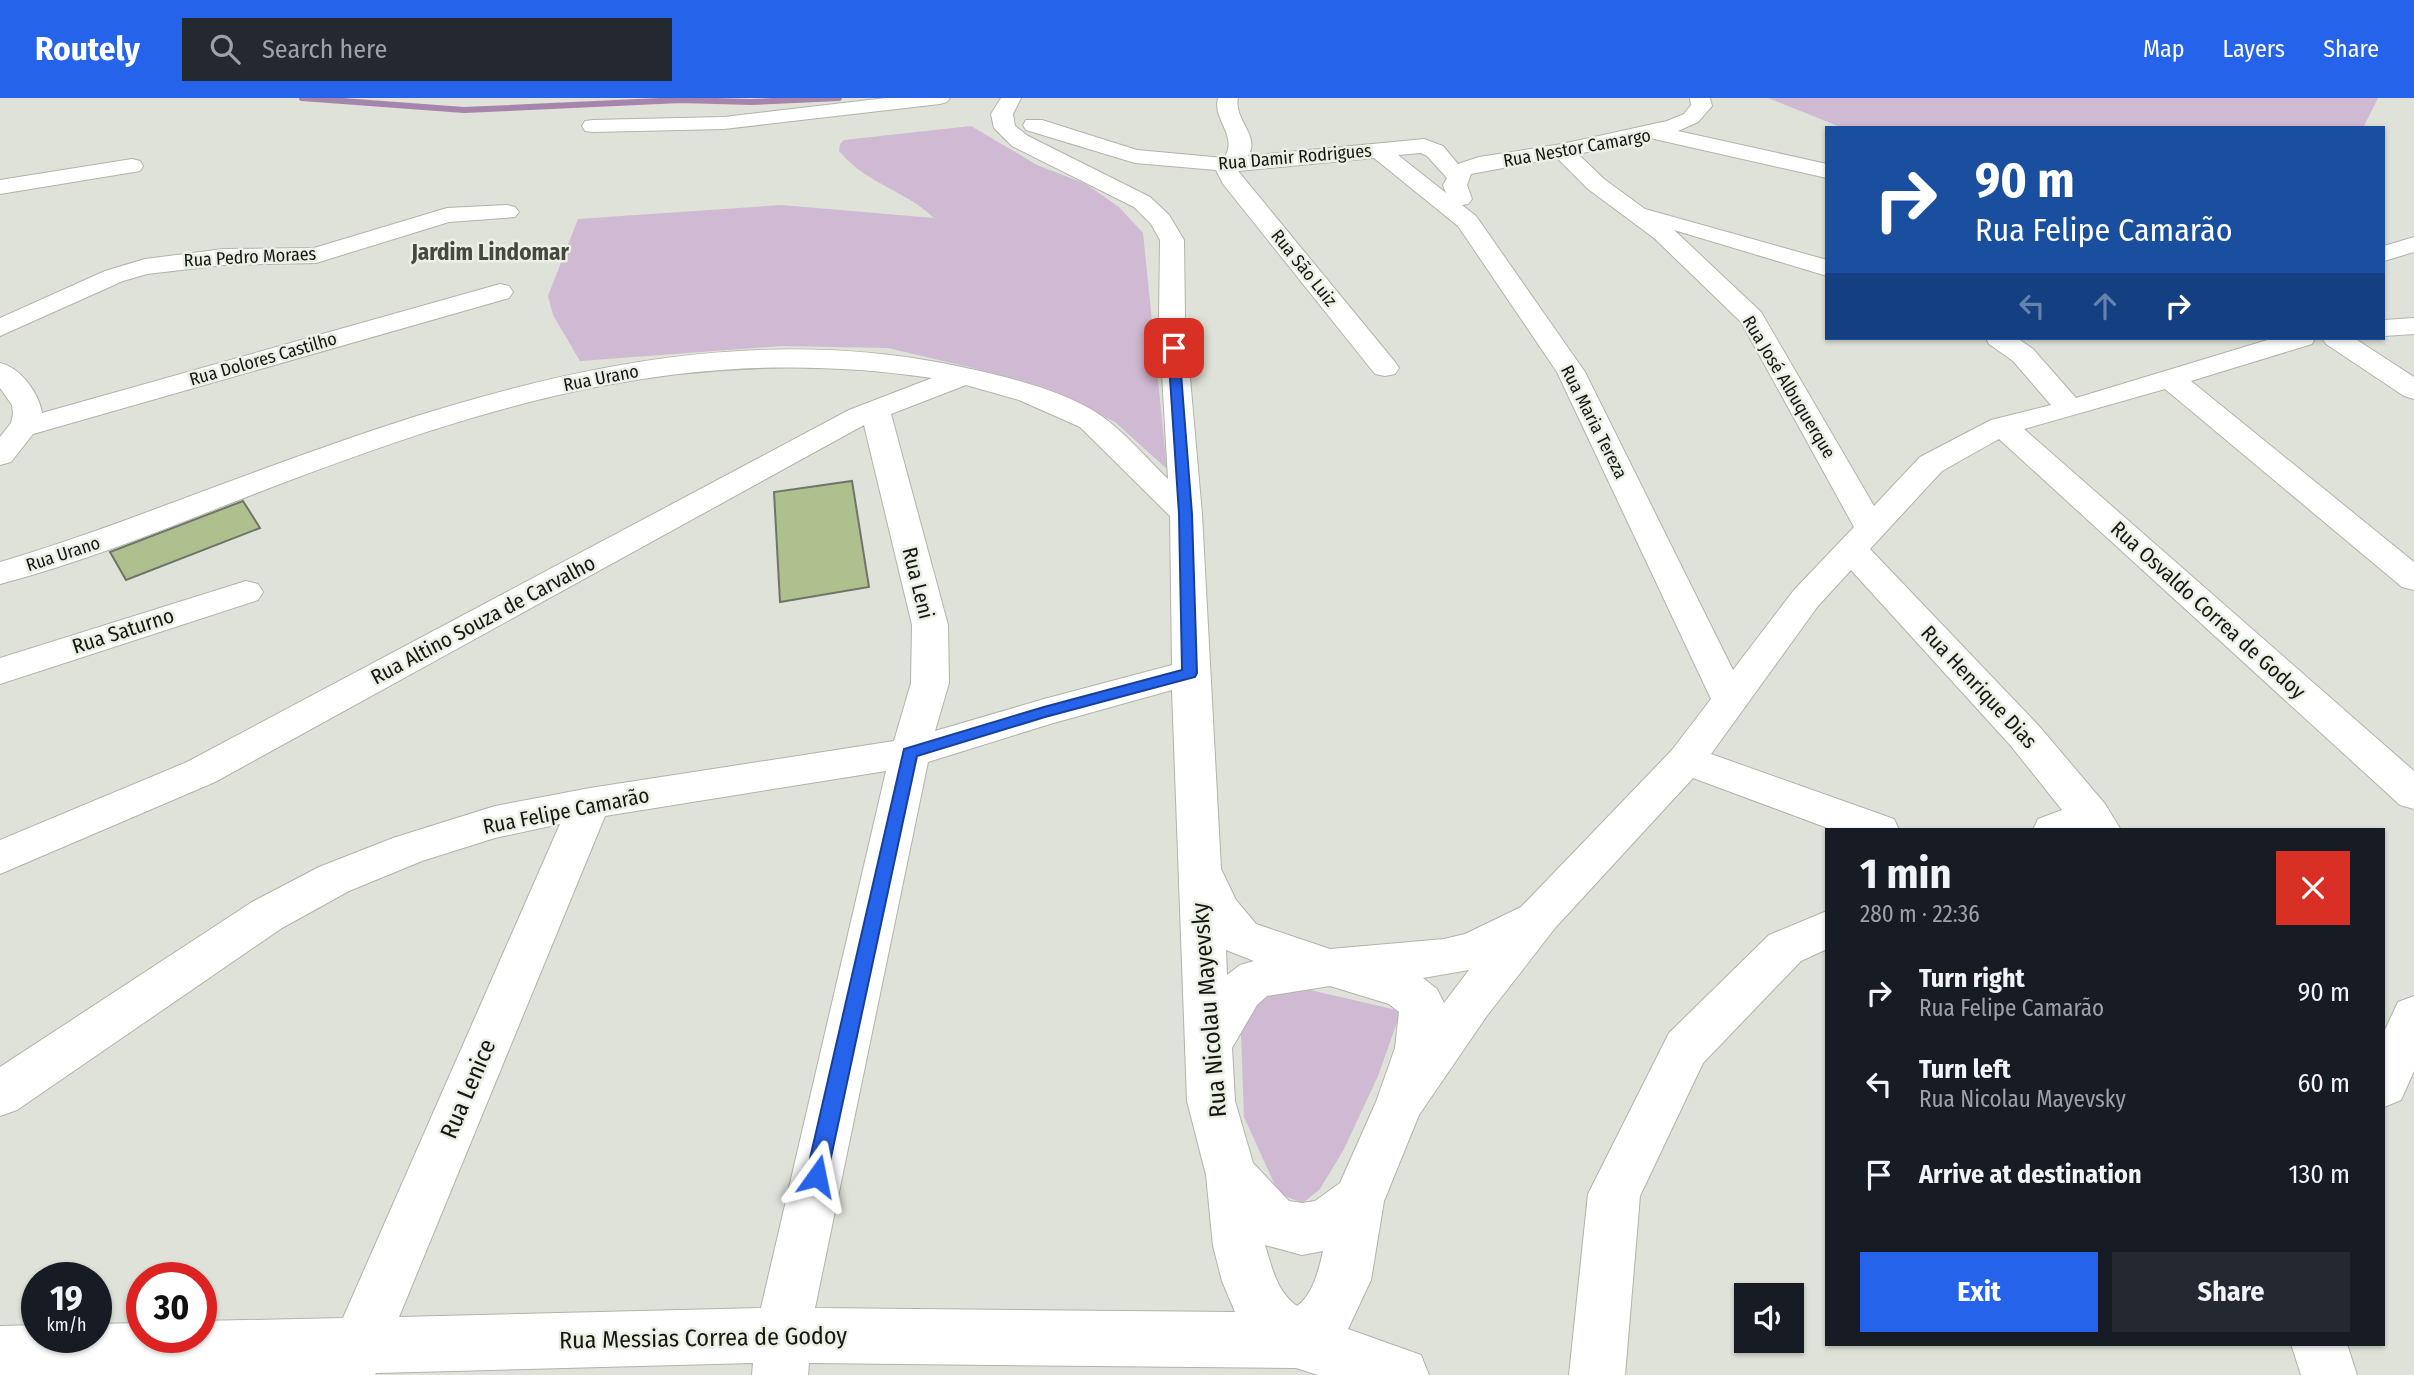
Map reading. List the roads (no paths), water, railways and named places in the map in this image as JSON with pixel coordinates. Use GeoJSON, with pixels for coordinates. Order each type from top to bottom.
{"type":"FeatureCollection","features":[{"type":"Feature","properties":{"kind":"street"},"geometry":{"type":"LineString","coordinates":[[593,126],[735,122],[940,98]]}},
{"type":"Feature","properties":{"kind":"street"},"geometry":{"type":"LineString","coordinates":[[1228,98],[1226,106],[1241,141],[1240,151],[1229,165]]}},
{"type":"Feature","properties":{"kind":"street"},"geometry":{"type":"LineString","coordinates":[[1652,132],[1691,118],[1702,106],[1700,98]]}},
{"type":"Feature","properties":{"kind":"street","name":"Rua Damir Rodrigues"},"geometry":{"type":"LineString","coordinates":[[1007,106],[1135,156],[1229,165],[1417,146],[1430,148],[1457,176]]}},
{"type":"Feature","properties":{"kind":"street","name":"Rua Nicolau Mayevsky"},"geometry":{"type":"LineString","coordinates":[[1007,106],[1005,128],[1020,141],[1142,202],[1161,220],[1172,240],[1172,321],[1186,514],[1190,673],[1211,1101],[1231,1175],[1239,1246],[1250,1281],[1266,1317],[1296,1358]]}},
{"type":"Feature","properties":{"kind":"street","name":"Rua Nestor Camargo"},"geometry":{"type":"LineString","coordinates":[[1457,176],[1462,170],[1479,164],[1562,151],[1652,132],[1825,171]]}},
{"type":"Feature","properties":{"kind":"street","name":"Rua Maria Tereza"},"geometry":{"type":"LineString","coordinates":[[1378,150],[1467,221],[1572,372],[1730,701]]}},
{"type":"Feature","properties":{"kind":"street","name":"Rua José Albuquerque"},"geometry":{"type":"LineString","coordinates":[[1562,151],[1596,184],[1663,233],[1752,318],[1861,539]]}},
{"type":"Feature","properties":{"kind":"street","name":"Rua São Luiz"},"geometry":{"type":"LineString","coordinates":[[1229,165],[1227,171],[1231,179],[1385,369]]}},
{"type":"Feature","properties":{"kind":"street"},"geometry":{"type":"LineString","coordinates":[[0,187],[132,166]]}},
{"type":"Feature","properties":{"kind":"street"},"geometry":{"type":"LineString","coordinates":[[1457,176],[1455,185],[1467,221]]}},
{"type":"Feature","properties":{"kind":"street","name":"Rua Pedro Moraes"},"geometry":{"type":"LineString","coordinates":[[0,328],[114,276],[145,267],[213,258],[316,255],[447,215],[507,212]]}},
{"type":"Feature","properties":{"kind":"street"},"geometry":{"type":"LineString","coordinates":[[1635,212],[1825,267]]}},
{"type":"Feature","properties":{"kind":"street"},"geometry":{"type":"LineString","coordinates":[[2385,254],[2414,244]]}},
{"type":"Feature","properties":{"kind":"street","name":"Rua Dolores Castilho"},"geometry":{"type":"LineString","coordinates":[[26,427],[500,292]]}},
{"type":"Feature","properties":{"kind":"street"},"geometry":{"type":"LineString","coordinates":[[2385,328],[2414,326]]}},
{"type":"Feature","properties":{"kind":"street"},"geometry":{"type":"LineString","coordinates":[[2002,340],[2023,355],[2070,409]]}},
{"type":"Feature","properties":{"kind":"street"},"geometry":{"type":"LineString","coordinates":[[1401,1102],[1470,1003],[1540,915],[1686,760],[1806,598],[1931,464],[2002,426],[2070,409],[2296,340]]}},
{"type":"Feature","properties":{"kind":"street"},"geometry":{"type":"LineString","coordinates":[[2339,340],[2414,390]]}},
{"type":"Feature","properties":{"kind":"street","name":"Rua Urano"},"geometry":{"type":"LineString","coordinates":[[0,573],[130,532],[359,445],[479,406],[565,384],[654,367],[725,360],[788,359],[905,365],[963,376],[1071,411],[1090,421],[1186,514]]}},
{"type":"Feature","properties":{"kind":"street"},"geometry":{"type":"LineString","coordinates":[[0,371],[26,402],[29,410],[26,427],[0,456]]}},
{"type":"Feature","properties":{"kind":"street","name":"Rua Altino Souza de Carvalho"},"geometry":{"type":"LineString","coordinates":[[0,858],[201,772],[837,427],[875,409],[963,376]]}},
{"type":"Feature","properties":{"kind":"street"},"geometry":{"type":"LineString","coordinates":[[2169,379],[2414,579]]}},
{"type":"Feature","properties":{"kind":"street","name":"Rua Leni"},"geometry":{"type":"LineString","coordinates":[[781,1355],[910,753],[930,683],[930,625],[875,409]]}},
{"type":"Feature","properties":{"kind":"street","name":"Rua Osvaldo Correa de Godoy"},"geometry":{"type":"LineString","coordinates":[[2002,426],[2414,794]]}},
{"type":"Feature","properties":{"kind":"street","name":"Rua Henrique Dias"},"geometry":{"type":"LineString","coordinates":[[1861,539],[2096,822]]}},
{"type":"Feature","properties":{"kind":"street","name":"Rua Saturno"},"geometry":{"type":"LineString","coordinates":[[0,671],[246,592]]}},
{"type":"Feature","properties":{"kind":"street","name":"Rua Felipe Camarão"},"geometry":{"type":"LineString","coordinates":[[0,1094],[267,915],[334,879],[408,849],[495,822],[590,803],[910,753],[1044,712],[1190,673]]}},
{"type":"Feature","properties":{"kind":"street"},"geometry":{"type":"LineString","coordinates":[[1686,760],[1873,828]]}},
{"type":"Feature","properties":{"kind":"street","name":"Rua Lenice"},"geometry":{"type":"LineString","coordinates":[[353,1360],[590,803]]}},
{"type":"Feature","properties":{"kind":"street"},"geometry":{"type":"LineString","coordinates":[[2064,828],[2096,822]]}},
{"type":"Feature","properties":{"kind":"street","name":"Rua Nicolau Mayevsky"},"geometry":{"type":"LineString","coordinates":[[1199,868],[1221,912],[1240,937],[1301,959],[1334,967]]}},
{"type":"Feature","properties":{"kind":"street"},"geometry":{"type":"LineString","coordinates":[[1207,1047],[1241,991],[1256,979],[1334,967],[1444,958],[1475,950],[1540,915]]}},
{"type":"Feature","properties":{"kind":"street"},"geometry":{"type":"LineString","coordinates":[[1597,1375],[1614,1194],[1686,1048],[1785,948],[1825,930]]}},
{"type":"Feature","properties":{"kind":"street"},"geometry":{"type":"LineString","coordinates":[[1296,1358],[1322,1322],[1344,1280],[1358,1201],[1401,1102],[1419,1048],[1423,1023],[1421,1003],[1403,989],[1352,975],[1334,967]]}},
{"type":"Feature","properties":{"kind":"street"},"geometry":{"type":"LineString","coordinates":[[2385,1083],[2414,1016]]}},
{"type":"Feature","properties":{"kind":"street"},"geometry":{"type":"LineString","coordinates":[[1231,1175],[1257,1207],[1276,1224],[1302,1228],[1326,1225],[1358,1201]]}},
{"type":"Feature","properties":{"kind":"street"},"geometry":{"type":"LineString","coordinates":[[2320,1346],[2329,1375]]}},
{"type":"Feature","properties":{"kind":"street","name":"Rua Messias Correa de Godoy"},"geometry":{"type":"LineString","coordinates":[[0,1354],[353,1360],[781,1355],[1296,1358],[1401,1375]]}},
{"type":"Feature","properties":{"kind":"waterway"},"geometry":{"type":"LineString","coordinates":[[302,98],[464,110],[681,100],[751,102],[839,98]]}},
{"type":"Feature","properties":{"kind":"district","name":"Jardim Lindomar"},"geometry":{"type":"Point","coordinates":[490,252]}}]}
